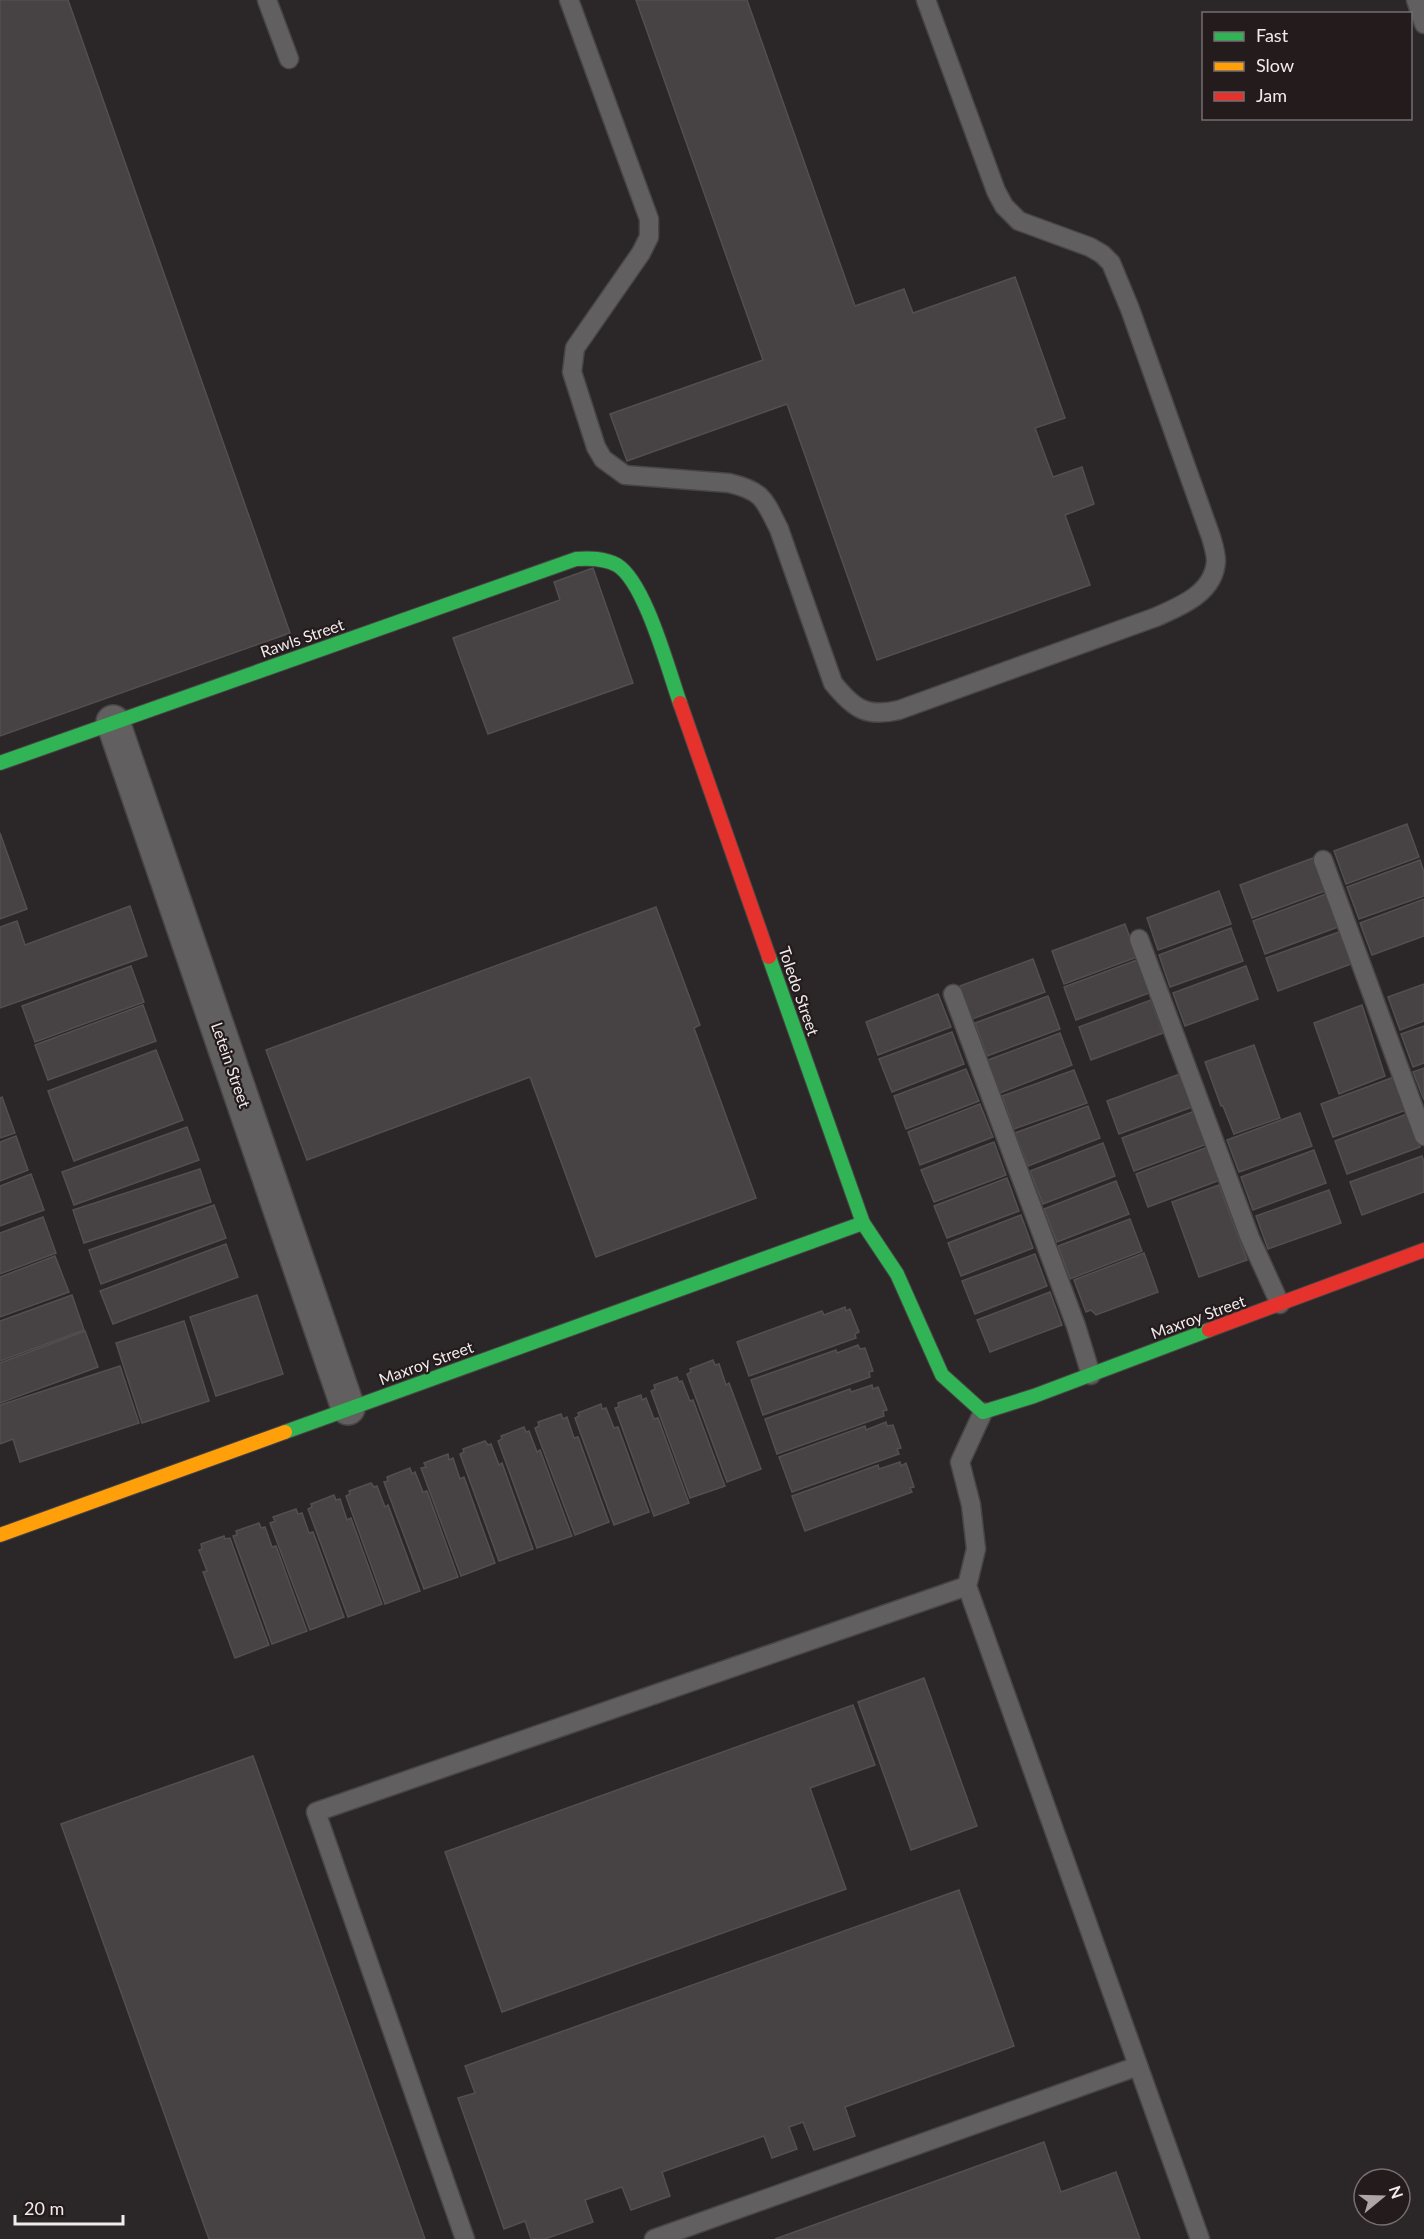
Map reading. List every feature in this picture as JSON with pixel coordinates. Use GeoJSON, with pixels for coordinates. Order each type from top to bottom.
{"type":"FeatureCollection","features":[{"type":"Feature","properties":{"kind":"street","name":"Rawls Street"},"geometry":{"type":"LineString","coordinates":[[0,763],[576,559],[598,557],[617,564]]}},
{"type":"Feature","properties":{"kind":"street","name":"Toledo Street"},"geometry":{"type":"LineString","coordinates":[[617,564],[631,576],[642,596],[863,1223],[897,1275],[942,1375],[983,1412]]}},
{"type":"Feature","properties":{"kind":"street","name":"Letein Street"},"geometry":{"type":"LineString","coordinates":[[113,722],[348,1408]]}},
{"type":"Feature","properties":{"kind":"street","name":"Maxroy Street"},"geometry":{"type":"LineString","coordinates":[[0,1535],[863,1223]]}},
{"type":"Feature","properties":{"kind":"street","name":"Maxroy Street"},"geometry":{"type":"LineString","coordinates":[[983,1412],[1034,1396],[1424,1250]]}},
{"type":"Feature","properties":{"kind":"lane"},"geometry":{"type":"LineString","coordinates":[[267,0],[289,59]]}},
{"type":"Feature","properties":{"kind":"lane"},"geometry":{"type":"LineString","coordinates":[[569,0],[649,219],[650,237],[641,253],[581,336],[575,348],[572,372],[596,447],[603,459],[625,475],[729,483],[746,487],[759,494],[779,529],[833,683],[848,701],[866,712],[884,713],[899,710],[1179,607],[1195,597],[1207,585],[1214,572],[1216,558],[1211,537],[1130,309],[1111,263],[1102,254],[1090,248],[1019,221],[1004,206],[996,191],[926,0]]}},
{"type":"Feature","properties":{"kind":"lane"},"geometry":{"type":"LineString","coordinates":[[1416,0],[1424,24]]}},
{"type":"Feature","properties":{"kind":"lane"},"geometry":{"type":"LineString","coordinates":[[1323,860],[1424,1136]]}},
{"type":"Feature","properties":{"kind":"lane"},"geometry":{"type":"LineString","coordinates":[[1139,939],[1251,1238],[1280,1304]]}},
{"type":"Feature","properties":{"kind":"lane"},"geometry":{"type":"LineString","coordinates":[[953,994],[1076,1326],[1091,1375]]}},
{"type":"Feature","properties":{"kind":"lane"},"geometry":{"type":"LineString","coordinates":[[983,1412],[960,1462],[971,1505],[976,1549],[967,1586],[1200,2239]]}},
{"type":"Feature","properties":{"kind":"lane"},"geometry":{"type":"LineString","coordinates":[[465,2239],[316,1812],[967,1586]]}},
{"type":"Feature","properties":{"kind":"lane"},"geometry":{"type":"LineString","coordinates":[[654,2239],[1138,2066]]}},
{"type":"Feature","properties":{"kind":"building"},"geometry":{"type":"Polygon","coordinates":[[[0,0],[68,0],[290,633],[0,736],[0,0]]]}},
{"type":"Feature","properties":{"kind":"building"},"geometry":{"type":"Polygon","coordinates":[[[636,0],[747,0],[855,306],[904,289],[913,313],[1015,277],[1065,418],[1035,428],[1053,477],[1082,467],[1094,504],[1065,515],[1090,585],[877,660],[787,404],[627,461],[610,414],[763,360],[636,0]]]}},
{"type":"Feature","properties":{"kind":"building"},"geometry":{"type":"Polygon","coordinates":[[[593,568],[633,683],[488,734],[453,638],[560,600],[554,582],[593,568]]]}},
{"type":"Feature","properties":{"kind":"building"},"geometry":{"type":"Polygon","coordinates":[[[1407,824],[1419,857],[1346,884],[1334,851],[1407,824]]]}},
{"type":"Feature","properties":{"kind":"building"},"geometry":{"type":"Polygon","coordinates":[[[0,833],[27,909],[0,919],[0,833]]]}},
{"type":"Feature","properties":{"kind":"building"},"geometry":{"type":"Polygon","coordinates":[[[1313,858],[1325,891],[1252,918],[1240,885],[1313,858]]]}},
{"type":"Feature","properties":{"kind":"building"},"geometry":{"type":"Polygon","coordinates":[[[1420,860],[1424,872],[1424,896],[1359,919],[1347,887],[1420,860]]]}},
{"type":"Feature","properties":{"kind":"building"},"geometry":{"type":"Polygon","coordinates":[[[1219,891],[1231,924],[1158,950],[1147,918],[1219,891]]]}},
{"type":"Feature","properties":{"kind":"building"},"geometry":{"type":"Polygon","coordinates":[[[1326,894],[1338,927],[1265,954],[1253,921],[1326,894]]]}},
{"type":"Feature","properties":{"kind":"building"},"geometry":{"type":"Polygon","coordinates":[[[1424,899],[1424,936],[1372,955],[1360,923],[1424,899]]]}},
{"type":"Feature","properties":{"kind":"building"},"geometry":{"type":"Polygon","coordinates":[[[130,906],[147,956],[0,1008],[0,927],[17,921],[25,945],[130,906]]]}},
{"type":"Feature","properties":{"kind":"building"},"geometry":{"type":"Polygon","coordinates":[[[656,907],[700,1025],[694,1028],[756,1198],[596,1257],[530,1077],[307,1160],[266,1050],[656,907]]]}},
{"type":"Feature","properties":{"kind":"building"},"geometry":{"type":"Polygon","coordinates":[[[1125,924],[1137,957],[1064,984],[1052,951],[1125,924]]]}},
{"type":"Feature","properties":{"kind":"building"},"geometry":{"type":"Polygon","coordinates":[[[1231,928],[1243,961],[1170,987],[1159,955],[1231,928]]]}},
{"type":"Feature","properties":{"kind":"building"},"geometry":{"type":"Polygon","coordinates":[[[1339,932],[1351,964],[1278,991],[1266,958],[1339,932]]]}},
{"type":"Feature","properties":{"kind":"building"},"geometry":{"type":"Polygon","coordinates":[[[1033,959],[1045,992],[972,1019],[960,986],[1033,959]]]}},
{"type":"Feature","properties":{"kind":"building"},"geometry":{"type":"Polygon","coordinates":[[[1137,960],[1149,993],[1076,1020],[1064,987],[1137,960]]]}},
{"type":"Feature","properties":{"kind":"building"},"geometry":{"type":"Polygon","coordinates":[[[131,966],[144,1002],[35,1042],[22,1006],[131,966]]]}},
{"type":"Feature","properties":{"kind":"building"},"geometry":{"type":"Polygon","coordinates":[[[1246,966],[1258,999],[1185,1026],[1173,993],[1246,966]]]}},
{"type":"Feature","properties":{"kind":"building"},"geometry":{"type":"Polygon","coordinates":[[[1424,984],[1424,1021],[1400,1030],[1388,997],[1424,984]]]}},
{"type":"Feature","properties":{"kind":"building"},"geometry":{"type":"Polygon","coordinates":[[[938,994],[951,1027],[878,1055],[866,1022],[938,994]]]}},
{"type":"Feature","properties":{"kind":"building"},"geometry":{"type":"Polygon","coordinates":[[[1048,996],[1060,1029],[987,1056],[975,1023],[1048,996]]]}},
{"type":"Feature","properties":{"kind":"building"},"geometry":{"type":"Polygon","coordinates":[[[1151,1000],[1163,1033],[1091,1060],[1079,1027],[1151,1000]]]}},
{"type":"Feature","properties":{"kind":"building"},"geometry":{"type":"Polygon","coordinates":[[[143,1005],[156,1041],[48,1080],[35,1045],[143,1005]]]}},
{"type":"Feature","properties":{"kind":"building"},"geometry":{"type":"Polygon","coordinates":[[[1362,1005],[1385,1076],[1339,1094],[1314,1023],[1362,1005]]]}},
{"type":"Feature","properties":{"kind":"building"},"geometry":{"type":"Polygon","coordinates":[[[1424,1026],[1424,1063],[1413,1067],[1401,1034],[1424,1026]]]}},
{"type":"Feature","properties":{"kind":"building"},"geometry":{"type":"Polygon","coordinates":[[[952,1032],[964,1064],[892,1092],[879,1059],[952,1032]]]}},
{"type":"Feature","properties":{"kind":"building"},"geometry":{"type":"Polygon","coordinates":[[[1060,1033],[1072,1065],[1000,1093],[988,1060],[1060,1033]]]}},
{"type":"Feature","properties":{"kind":"building"},"geometry":{"type":"Polygon","coordinates":[[[1254,1045],[1280,1118],[1234,1134],[1205,1062],[1254,1045]]]}},
{"type":"Feature","properties":{"kind":"building"},"geometry":{"type":"Polygon","coordinates":[[[156,1050],[183,1120],[74,1161],[48,1091],[156,1050]]]}},
{"type":"Feature","properties":{"kind":"building"},"geometry":{"type":"Polygon","coordinates":[[[1424,1068],[1424,1100],[1413,1072],[1424,1068]]]}},
{"type":"Feature","properties":{"kind":"building"},"geometry":{"type":"Polygon","coordinates":[[[966,1069],[979,1101],[906,1129],[894,1096],[966,1069]]]}},
{"type":"Feature","properties":{"kind":"building"},"geometry":{"type":"Polygon","coordinates":[[[1074,1070],[1087,1103],[1014,1129],[1002,1096],[1074,1070]]]}},
{"type":"Feature","properties":{"kind":"building"},"geometry":{"type":"Polygon","coordinates":[[[1180,1074],[1192,1107],[1119,1134],[1107,1101],[1180,1074]]]}},
{"type":"Feature","properties":{"kind":"building"},"geometry":{"type":"Polygon","coordinates":[[[1394,1077],[1406,1110],[1333,1137],[1321,1104],[1394,1077]]]}},
{"type":"Feature","properties":{"kind":"building"},"geometry":{"type":"Polygon","coordinates":[[[2,1097],[15,1133],[0,1138],[0,1098],[2,1097]]]}},
{"type":"Feature","properties":{"kind":"building"},"geometry":{"type":"Polygon","coordinates":[[[980,1104],[993,1137],[920,1165],[908,1132],[980,1104]]]}},
{"type":"Feature","properties":{"kind":"building"},"geometry":{"type":"Polygon","coordinates":[[[1088,1106],[1100,1138],[1028,1166],[1015,1133],[1088,1106]]]}},
{"type":"Feature","properties":{"kind":"building"},"geometry":{"type":"Polygon","coordinates":[[[1195,1111],[1207,1144],[1134,1171],[1122,1138],[1195,1111]]]}},
{"type":"Feature","properties":{"kind":"building"},"geometry":{"type":"Polygon","coordinates":[[[1300,1113],[1312,1146],[1239,1172],[1227,1140],[1300,1113]]]}},
{"type":"Feature","properties":{"kind":"building"},"geometry":{"type":"Polygon","coordinates":[[[1407,1114],[1420,1147],[1347,1174],[1335,1141],[1407,1114]]]}},
{"type":"Feature","properties":{"kind":"building"},"geometry":{"type":"Polygon","coordinates":[[[187,1127],[199,1160],[74,1205],[62,1172],[187,1127]]]}},
{"type":"Feature","properties":{"kind":"building"},"geometry":{"type":"Polygon","coordinates":[[[16,1136],[28,1170],[0,1181],[0,1142],[16,1136]]]}},
{"type":"Feature","properties":{"kind":"building"},"geometry":{"type":"Polygon","coordinates":[[[994,1142],[1006,1175],[934,1202],[921,1170],[994,1142]]]}},
{"type":"Feature","properties":{"kind":"building"},"geometry":{"type":"Polygon","coordinates":[[[1103,1143],[1115,1176],[1043,1204],[1030,1171],[1103,1143]]]}},
{"type":"Feature","properties":{"kind":"building"},"geometry":{"type":"Polygon","coordinates":[[[1208,1147],[1220,1180],[1148,1207],[1136,1174],[1208,1147]]]}},
{"type":"Feature","properties":{"kind":"building"},"geometry":{"type":"Polygon","coordinates":[[[1314,1150],[1326,1183],[1253,1210],[1241,1177],[1314,1150]]]}},
{"type":"Feature","properties":{"kind":"building"},"geometry":{"type":"Polygon","coordinates":[[[1422,1156],[1424,1192],[1362,1215],[1350,1182],[1422,1156]]]}},
{"type":"Feature","properties":{"kind":"building"},"geometry":{"type":"Polygon","coordinates":[[[200,1169],[211,1202],[84,1243],[73,1210],[200,1169]]]}},
{"type":"Feature","properties":{"kind":"building"},"geometry":{"type":"Polygon","coordinates":[[[31,1174],[44,1210],[0,1226],[0,1186],[31,1174]]]}},
{"type":"Feature","properties":{"kind":"building"},"geometry":{"type":"Polygon","coordinates":[[[1007,1178],[1019,1211],[947,1238],[934,1206],[1007,1178]]]}},
{"type":"Feature","properties":{"kind":"building"},"geometry":{"type":"Polygon","coordinates":[[[1116,1181],[1129,1214],[1057,1242],[1044,1209],[1116,1181]]]}},
{"type":"Feature","properties":{"kind":"building"},"geometry":{"type":"Polygon","coordinates":[[[1219,1185],[1247,1260],[1199,1277],[1172,1202],[1219,1185]]]}},
{"type":"Feature","properties":{"kind":"building"},"geometry":{"type":"Polygon","coordinates":[[[1329,1190],[1341,1223],[1268,1249],[1256,1216],[1329,1190]]]}},
{"type":"Feature","properties":{"kind":"building"},"geometry":{"type":"Polygon","coordinates":[[[214,1205],[226,1238],[101,1284],[89,1250],[214,1205]]]}},
{"type":"Feature","properties":{"kind":"building"},"geometry":{"type":"Polygon","coordinates":[[[1021,1215],[1033,1248],[961,1276],[948,1243],[1021,1215]]]}},
{"type":"Feature","properties":{"kind":"building"},"geometry":{"type":"Polygon","coordinates":[[[43,1217],[56,1253],[0,1274],[0,1233],[43,1217]]]}},
{"type":"Feature","properties":{"kind":"building"},"geometry":{"type":"Polygon","coordinates":[[[1130,1219],[1142,1251],[1070,1279],[1058,1246],[1130,1219]]]}},
{"type":"Feature","properties":{"kind":"building"},"geometry":{"type":"Polygon","coordinates":[[[226,1244],[238,1277],[113,1324],[100,1291],[226,1244]]]}},
{"type":"Feature","properties":{"kind":"building"},"geometry":{"type":"Polygon","coordinates":[[[1144,1253],[1158,1292],[1096,1315],[1091,1310],[1086,1312],[1074,1280],[1144,1253]]]}},
{"type":"Feature","properties":{"kind":"building"},"geometry":{"type":"Polygon","coordinates":[[[1035,1254],[1047,1286],[975,1314],[962,1281],[1035,1254]]]}},
{"type":"Feature","properties":{"kind":"building"},"geometry":{"type":"Polygon","coordinates":[[[55,1256],[69,1292],[0,1317],[0,1277],[55,1256]]]}},
{"type":"Feature","properties":{"kind":"building"},"geometry":{"type":"Polygon","coordinates":[[[1050,1292],[1062,1325],[990,1352],[977,1320],[1050,1292]]]}},
{"type":"Feature","properties":{"kind":"building"},"geometry":{"type":"Polygon","coordinates":[[[72,1295],[84,1330],[0,1361],[0,1321],[72,1295]]]}},
{"type":"Feature","properties":{"kind":"building"},"geometry":{"type":"Polygon","coordinates":[[[257,1295],[283,1374],[216,1396],[190,1317],[257,1295]]]}},
{"type":"Feature","properties":{"kind":"building"},"geometry":{"type":"Polygon","coordinates":[[[845,1307],[846,1311],[850,1309],[859,1332],[855,1334],[856,1338],[749,1376],[737,1342],[822,1311],[824,1315],[845,1307]]]}},
{"type":"Feature","properties":{"kind":"building"},"geometry":{"type":"Polygon","coordinates":[[[184,1321],[209,1401],[142,1423],[116,1343],[184,1321]]]}},
{"type":"Feature","properties":{"kind":"building"},"geometry":{"type":"Polygon","coordinates":[[[85,1331],[98,1367],[0,1403],[0,1363],[85,1331]]]}},
{"type":"Feature","properties":{"kind":"building"},"geometry":{"type":"Polygon","coordinates":[[[858,1345],[860,1349],[865,1348],[873,1371],[869,1372],[870,1377],[763,1415],[751,1380],[836,1350],[837,1353],[858,1345]]]}},
{"type":"Feature","properties":{"kind":"building"},"geometry":{"type":"Polygon","coordinates":[[[713,1360],[715,1365],[719,1364],[726,1385],[729,1383],[761,1469],[727,1482],[687,1374],[691,1372],[690,1369],[713,1360]]]}},
{"type":"Feature","properties":{"kind":"building"},"geometry":{"type":"Polygon","coordinates":[[[120,1366],[139,1423],[20,1462],[13,1439],[0,1444],[0,1405],[120,1366]]]}},
{"type":"Feature","properties":{"kind":"building"},"geometry":{"type":"Polygon","coordinates":[[[677,1377],[679,1382],[682,1381],[690,1401],[693,1400],[725,1486],[690,1498],[651,1391],[655,1389],[654,1385],[677,1377]]]}},
{"type":"Feature","properties":{"kind":"building"},"geometry":{"type":"Polygon","coordinates":[[[872,1385],[873,1389],[878,1387],[887,1410],[883,1411],[884,1416],[777,1454],[765,1419],[850,1389],[851,1392],[872,1385]]]}},
{"type":"Feature","properties":{"kind":"building"},"geometry":{"type":"Polygon","coordinates":[[[641,1395],[642,1400],[646,1398],[654,1419],[658,1418],[689,1503],[654,1516],[615,1408],[619,1407],[618,1403],[641,1395]]]}},
{"type":"Feature","properties":{"kind":"building"},"geometry":{"type":"Polygon","coordinates":[[[601,1404],[602,1409],[606,1408],[614,1428],[618,1427],[649,1512],[614,1525],[575,1418],[579,1416],[578,1413],[601,1404]]]}},
{"type":"Feature","properties":{"kind":"building"},"geometry":{"type":"Polygon","coordinates":[[[561,1414],[563,1419],[567,1417],[574,1438],[578,1437],[609,1522],[575,1535],[535,1428],[539,1426],[538,1422],[561,1414]]]}},
{"type":"Feature","properties":{"kind":"building"},"geometry":{"type":"Polygon","coordinates":[[[886,1422],[887,1426],[893,1425],[901,1448],[897,1449],[899,1454],[792,1492],[779,1457],[865,1426],[866,1430],[886,1422]]]}},
{"type":"Feature","properties":{"kind":"building"},"geometry":{"type":"Polygon","coordinates":[[[524,1427],[526,1432],[529,1431],[537,1452],[540,1450],[572,1536],[537,1548],[498,1441],[502,1439],[501,1436],[524,1427]]]}},
{"type":"Feature","properties":{"kind":"building"},"geometry":{"type":"Polygon","coordinates":[[[485,1441],[488,1445],[491,1444],[499,1465],[502,1463],[533,1549],[499,1561],[460,1454],[464,1452],[463,1449],[485,1441]]]}},
{"type":"Feature","properties":{"kind":"building"},"geometry":{"type":"Polygon","coordinates":[[[448,1454],[449,1460],[453,1458],[460,1479],[464,1477],[495,1563],[461,1576],[421,1468],[426,1467],[424,1463],[448,1454]]]}},
{"type":"Feature","properties":{"kind":"building"},"geometry":{"type":"Polygon","coordinates":[[[900,1462],[901,1466],[906,1463],[914,1487],[910,1488],[912,1492],[805,1531],[792,1496],[878,1465],[879,1469],[900,1462]]]}},
{"type":"Feature","properties":{"kind":"building"},"geometry":{"type":"Polygon","coordinates":[[[410,1468],[412,1474],[415,1472],[423,1492],[427,1491],[458,1577],[424,1589],[384,1482],[388,1481],[387,1477],[410,1468]]]}},
{"type":"Feature","properties":{"kind":"building"},"geometry":{"type":"Polygon","coordinates":[[[371,1483],[374,1487],[377,1486],[385,1507],[388,1505],[420,1591],[385,1604],[346,1496],[350,1494],[349,1491],[371,1483]]]}},
{"type":"Feature","properties":{"kind":"building"},"geometry":{"type":"Polygon","coordinates":[[[334,1495],[336,1500],[340,1499],[347,1520],[351,1518],[382,1604],[348,1617],[308,1509],[312,1507],[311,1504],[334,1495]]]}},
{"type":"Feature","properties":{"kind":"building"},"geometry":{"type":"Polygon","coordinates":[[[296,1509],[298,1514],[302,1513],[309,1533],[313,1532],[344,1617],[310,1630],[270,1523],[275,1521],[273,1517],[296,1509]]]}},
{"type":"Feature","properties":{"kind":"building"},"geometry":{"type":"Polygon","coordinates":[[[259,1523],[261,1528],[265,1527],[272,1547],[276,1546],[307,1631],[272,1644],[233,1536],[237,1535],[236,1531],[259,1523]]]}},
{"type":"Feature","properties":{"kind":"building"},"geometry":{"type":"Polygon","coordinates":[[[224,1536],[225,1539],[230,1538],[269,1645],[235,1658],[203,1572],[207,1571],[199,1550],[202,1549],[201,1544],[224,1536]]]}},
{"type":"Feature","properties":{"kind":"building"},"geometry":{"type":"Polygon","coordinates":[[[924,1678],[977,1826],[911,1850],[858,1702],[924,1678]]]}},
{"type":"Feature","properties":{"kind":"building"},"geometry":{"type":"Polygon","coordinates":[[[853,1705],[875,1765],[810,1788],[846,1889],[502,2012],[445,1852],[853,1705]]]}},
{"type":"Feature","properties":{"kind":"building"},"geometry":{"type":"Polygon","coordinates":[[[253,1756],[425,2239],[209,2239],[61,1824],[253,1756]]]}},
{"type":"Feature","properties":{"kind":"building"},"geometry":{"type":"Polygon","coordinates":[[[959,1890],[1014,2046],[845,2107],[855,2136],[814,2150],[803,2122],[789,2127],[797,2149],[772,2158],[764,2136],[662,2172],[670,2196],[631,2210],[622,2187],[585,2200],[593,2222],[545,2239],[531,2239],[525,2221],[504,2229],[458,2098],[475,2093],[465,2066],[959,1890]]]}},
{"type":"Feature","properties":{"kind":"building"},"geometry":{"type":"Polygon","coordinates":[[[1044,2142],[1061,2192],[1116,2172],[1140,2239],[775,2239],[1044,2142]]]}},
{"type":"Feature","properties":{"kind":"traffic: fast"},"geometry":{"type":"LineString","coordinates":[[0,763],[576,559],[607,561],[617,565],[627,574],[646,607],[680,703]]}},
{"type":"Feature","properties":{"kind":"traffic: fast"},"geometry":{"type":"LineString","coordinates":[[769,957],[863,1223],[897,1274],[942,1375],[983,1412],[1034,1396],[1209,1330]]}},
{"type":"Feature","properties":{"kind":"traffic: fast"},"geometry":{"type":"LineString","coordinates":[[285,1432],[863,1223]]}},
{"type":"Feature","properties":{"kind":"traffic: slow"},"geometry":{"type":"LineString","coordinates":[[0,1535],[285,1432]]}},
{"type":"Feature","properties":{"kind":"traffic: jam"},"geometry":{"type":"LineString","coordinates":[[680,703],[769,957]]}},
{"type":"Feature","properties":{"kind":"traffic: jam"},"geometry":{"type":"LineString","coordinates":[[1209,1330],[1424,1250]]}}]}
